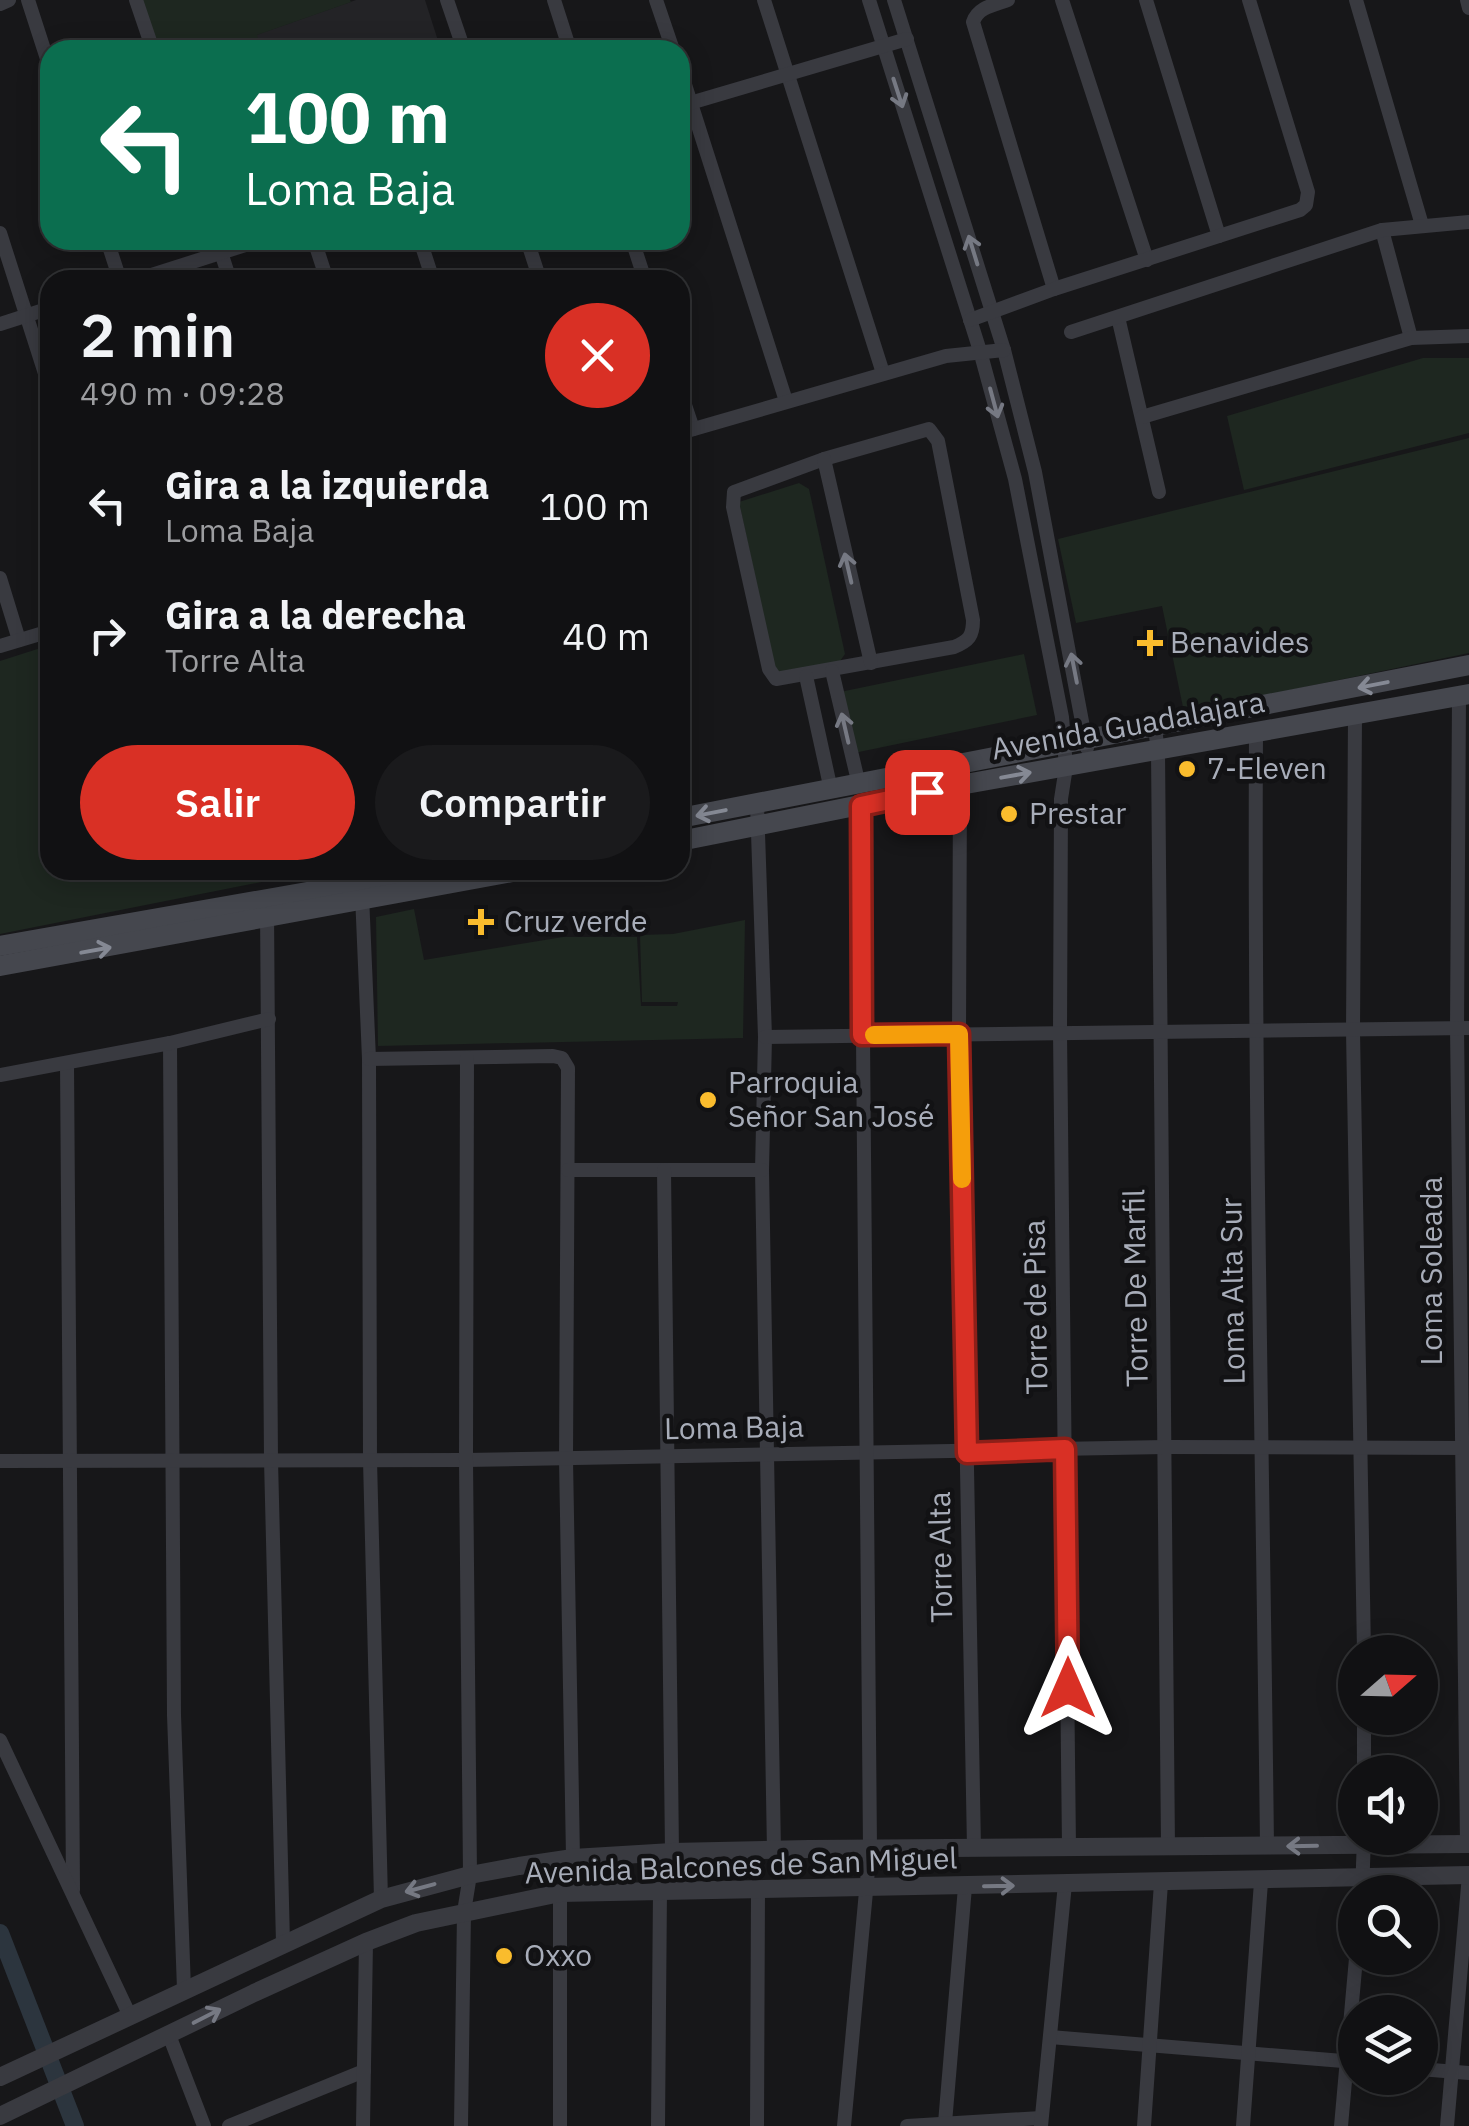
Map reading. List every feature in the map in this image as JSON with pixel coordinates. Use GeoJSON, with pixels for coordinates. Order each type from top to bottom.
{"type":"FeatureCollection","features":[{"type":"Feature","properties":{"kind":"main road","name":"Avenida Guadalajara"},"geometry":{"type":"LineString","coordinates":[[690,817],[758,814],[860,795],[1064,745],[1469,666]]}},
{"type":"Feature","properties":{"kind":"main road","name":"Avenida Guadalajara"},"geometry":{"type":"LineString","coordinates":[[690,837],[831,790],[860,795],[960,785],[1464,695]]}},
{"type":"Feature","properties":{"kind":"main road"},"geometry":{"type":"LineString","coordinates":[[0,966],[410,880]]}},
{"type":"Feature","properties":{"kind":"main road"},"geometry":{"type":"LineString","coordinates":[[0,946],[266,909]]}},
{"type":"Feature","properties":{"kind":"street"},"geometry":{"type":"LineString","coordinates":[[0,4],[8,0]]}},
{"type":"Feature","properties":{"kind":"street"},"geometry":{"type":"LineString","coordinates":[[28,0],[41,40]]}},
{"type":"Feature","properties":{"kind":"street"},"geometry":{"type":"LineString","coordinates":[[136,0],[149,40]]}},
{"type":"Feature","properties":{"kind":"street"},"geometry":{"type":"LineString","coordinates":[[447,0],[461,40]]}},
{"type":"Feature","properties":{"kind":"street"},"geometry":{"type":"LineString","coordinates":[[554,0],[567,40]]}},
{"type":"Feature","properties":{"kind":"street"},"geometry":{"type":"LineString","coordinates":[[656,0],[670,40]]}},
{"type":"Feature","properties":{"kind":"street"},"geometry":{"type":"LineString","coordinates":[[764,0],[883,373]]}},
{"type":"Feature","properties":{"kind":"street","name":"Torre de Pisa"},"geometry":{"type":"LineString","coordinates":[[868,0],[980,352],[1015,479],[1062,717],[1066,767],[1061,799],[1060,1032],[1069,1848]]}},
{"type":"Feature","properties":{"kind":"street"},"geometry":{"type":"LineString","coordinates":[[894,0],[993,312],[1036,472],[1089,764]]}},
{"type":"Feature","properties":{"kind":"street"},"geometry":{"type":"LineString","coordinates":[[1008,0],[985,8],[973,22],[1054,289]]}},
{"type":"Feature","properties":{"kind":"street"},"geometry":{"type":"LineString","coordinates":[[1062,0],[1147,260]]}},
{"type":"Feature","properties":{"kind":"street"},"geometry":{"type":"LineString","coordinates":[[1146,0],[1220,236]]}},
{"type":"Feature","properties":{"kind":"street"},"geometry":{"type":"LineString","coordinates":[[970,320],[1300,210],[1308,200],[1308,192],[1248,0]]}},
{"type":"Feature","properties":{"kind":"street"},"geometry":{"type":"LineString","coordinates":[[1356,0],[1422,225]]}},
{"type":"Feature","properties":{"kind":"street"},"geometry":{"type":"LineString","coordinates":[[1467,0],[1469,8]]}},
{"type":"Feature","properties":{"kind":"street"},"geometry":{"type":"LineString","coordinates":[[690,103],[907,39]]}},
{"type":"Feature","properties":{"kind":"street"},"geometry":{"type":"LineString","coordinates":[[690,116],[786,402]]}},
{"type":"Feature","properties":{"kind":"street"},"geometry":{"type":"LineString","coordinates":[[1071,332],[1382,230],[1469,222]]}},
{"type":"Feature","properties":{"kind":"street"},"geometry":{"type":"LineString","coordinates":[[1382,230],[1411,338]]}},
{"type":"Feature","properties":{"kind":"street"},"geometry":{"type":"LineString","coordinates":[[0,233],[40,357]]}},
{"type":"Feature","properties":{"kind":"street"},"geometry":{"type":"LineString","coordinates":[[161,270],[211,250]]}},
{"type":"Feature","properties":{"kind":"street"},"geometry":{"type":"LineString","coordinates":[[0,324],[40,311]]}},
{"type":"Feature","properties":{"kind":"street"},"geometry":{"type":"LineString","coordinates":[[1118,318],[1159,492]]}},
{"type":"Feature","properties":{"kind":"street"},"geometry":{"type":"LineString","coordinates":[[1142,418],[1411,338],[1469,336]]}},
{"type":"Feature","properties":{"kind":"street"},"geometry":{"type":"LineString","coordinates":[[690,430],[946,356],[1004,350]]}},
{"type":"Feature","properties":{"kind":"street"},"geometry":{"type":"LineString","coordinates":[[921,430],[934,432],[973,620],[972,634],[954,648],[871,663],[776,679],[769,668],[732,498],[740,488],[824,459],[921,430]]}},
{"type":"Feature","properties":{"kind":"street"},"geometry":{"type":"LineString","coordinates":[[824,459],[871,663]]}},
{"type":"Feature","properties":{"kind":"street"},"geometry":{"type":"LineString","coordinates":[[0,578],[19,640]]}},
{"type":"Feature","properties":{"kind":"street"},"geometry":{"type":"LineString","coordinates":[[0,646],[40,634]]}},
{"type":"Feature","properties":{"kind":"street"},"geometry":{"type":"LineString","coordinates":[[832,671],[860,795],[870,1849],[844,2126]]}},
{"type":"Feature","properties":{"kind":"street"},"geometry":{"type":"LineString","coordinates":[[806,676],[831,790]]}},
{"type":"Feature","properties":{"kind":"street","name":"Loma Soleada"},"geometry":{"type":"LineString","coordinates":[[1464,695],[1468,1844]]}},
{"type":"Feature","properties":{"kind":"street"},"geometry":{"type":"LineString","coordinates":[[1354,716],[1353,1032],[1364,1635]]}},
{"type":"Feature","properties":{"kind":"street","name":"Torre De Marfil"},"geometry":{"type":"LineString","coordinates":[[1154,728],[1158,752],[1168,1848]]}},
{"type":"Feature","properties":{"kind":"street","name":"Loma Alta Sur"},"geometry":{"type":"LineString","coordinates":[[1256,734],[1254,1032],[1268,1846]]}},
{"type":"Feature","properties":{"kind":"street","name":"Torre Alta"},"geometry":{"type":"LineString","coordinates":[[960,785],[959,1034],[974,1848]]}},
{"type":"Feature","properties":{"kind":"street"},"geometry":{"type":"LineString","coordinates":[[758,814],[774,1851]]}},
{"type":"Feature","properties":{"kind":"street"},"geometry":{"type":"LineString","coordinates":[[362,892],[369,1059],[370,1460],[381,1899]]}},
{"type":"Feature","properties":{"kind":"street"},"geometry":{"type":"LineString","coordinates":[[266,909],[270,1460],[283,1943]]}},
{"type":"Feature","properties":{"kind":"street"},"geometry":{"type":"LineString","coordinates":[[0,1075],[170,1043],[269,1018]]}},
{"type":"Feature","properties":{"kind":"street"},"geometry":{"type":"LineString","coordinates":[[764,1037],[1463,1028]]}},
{"type":"Feature","properties":{"kind":"street"},"geometry":{"type":"LineString","coordinates":[[170,1043],[174,1715],[184,1989]]}},
{"type":"Feature","properties":{"kind":"street"},"geometry":{"type":"LineString","coordinates":[[369,1059],[554,1056],[566,1062],[566,1459],[573,1858]]}},
{"type":"Feature","properties":{"kind":"street"},"geometry":{"type":"LineString","coordinates":[[462,2126],[464,1912],[470,1875],[467,1058]]}},
{"type":"Feature","properties":{"kind":"street"},"geometry":{"type":"LineString","coordinates":[[67,1064],[73,1890]]}},
{"type":"Feature","properties":{"kind":"street"},"geometry":{"type":"LineString","coordinates":[[568,1170],[762,1170]]}},
{"type":"Feature","properties":{"kind":"street"},"geometry":{"type":"LineString","coordinates":[[664,1170],[672,1852]]}},
{"type":"Feature","properties":{"kind":"street","name":"Loma Baja"},"geometry":{"type":"LineString","coordinates":[[0,1461],[566,1459],[1262,1446],[1465,1448]]}},
{"type":"Feature","properties":{"kind":"street"},"geometry":{"type":"LineString","coordinates":[[0,1740],[130,2016]]}},
{"type":"Feature","properties":{"kind":"street","name":"Avenida Balcones de San Miguel"},"geometry":{"type":"LineString","coordinates":[[6,2075],[381,1899],[470,1875],[573,1858],[672,1852],[1168,1848],[1338,1842]]}},
{"type":"Feature","properties":{"kind":"street","name":"Avenida Balcones de San Miguel"},"geometry":{"type":"LineString","coordinates":[[1438,1843],[1468,1844]]}},
{"type":"Feature","properties":{"kind":"street"},"geometry":{"type":"LineString","coordinates":[[1447,2126],[1469,1875]]}},
{"type":"Feature","properties":{"kind":"street","name":"Avenida Balcones de San Miguel"},"geometry":{"type":"LineString","coordinates":[[1438,1878],[1469,1875]]}},
{"type":"Feature","properties":{"kind":"street"},"geometry":{"type":"LineString","coordinates":[[1243,2126],[1262,1882]]}},
{"type":"Feature","properties":{"kind":"street"},"geometry":{"type":"LineString","coordinates":[[1144,2126],[1161,1883]]}},
{"type":"Feature","properties":{"kind":"street"},"geometry":{"type":"LineString","coordinates":[[907,2126],[1041,2122],[1065,1884]]}},
{"type":"Feature","properties":{"kind":"street","name":"Avenida Balcones de San Miguel"},"geometry":{"type":"LineString","coordinates":[[0,2116],[366,1942],[416,1922],[560,1894],[1065,1884],[1338,1885]]}},
{"type":"Feature","properties":{"kind":"street"},"geometry":{"type":"LineString","coordinates":[[945,2123],[964,1886]]}},
{"type":"Feature","properties":{"kind":"street"},"geometry":{"type":"LineString","coordinates":[[756,2126],[758,1888]]}},
{"type":"Feature","properties":{"kind":"street"},"geometry":{"type":"LineString","coordinates":[[658,2126],[660,1890]]}},
{"type":"Feature","properties":{"kind":"street"},"geometry":{"type":"LineString","coordinates":[[560,1894],[560,2126]]}},
{"type":"Feature","properties":{"kind":"street"},"geometry":{"type":"LineString","coordinates":[[363,2126],[366,1942]]}},
{"type":"Feature","properties":{"kind":"street"},"geometry":{"type":"LineString","coordinates":[[169,2035],[204,2126]]}},
{"type":"Feature","properties":{"kind":"street"},"geometry":{"type":"LineString","coordinates":[[1050,2037],[1338,2060]]}},
{"type":"Feature","properties":{"kind":"street"},"geometry":{"type":"LineString","coordinates":[[228,2126],[364,2070]]}},
{"type":"Feature","properties":{"kind":"street"},"geometry":{"type":"LineString","coordinates":[[1438,2071],[1469,2073]]}},
{"type":"Feature","properties":{"kind":"street"},"geometry":{"type":"LineString","coordinates":[[1341,2126],[1345,2095]]}},
{"type":"Feature","properties":{"kind":"shaded area"},"geometry":{"type":"Polygon","coordinates":[[[141,0],[351,2],[257,35],[258,40],[155,40],[141,0]]]}},
{"type":"Feature","properties":{"kind":"shaded area"},"geometry":{"type":"Polygon","coordinates":[[[356,0],[425,0],[438,40],[258,40],[256,35],[356,0]]]}},
{"type":"Feature","properties":{"kind":"shaded area"},"geometry":{"type":"Polygon","coordinates":[[[1423,358],[1469,358],[1469,433],[1244,490],[1227,416],[1423,358]]]}},
{"type":"Feature","properties":{"kind":"shaded area"},"geometry":{"type":"Polygon","coordinates":[[[1469,438],[1469,653],[1184,712],[1162,606],[1076,623],[1058,539],[1469,438]]]}},
{"type":"Feature","properties":{"kind":"shaded area"},"geometry":{"type":"Polygon","coordinates":[[[799,483],[809,489],[845,654],[840,661],[776,675],[739,502],[799,483]]]}},
{"type":"Feature","properties":{"kind":"shaded area"},"geometry":{"type":"Polygon","coordinates":[[[40,648],[40,880],[272,880],[0,934],[0,661],[40,648]]]}},
{"type":"Feature","properties":{"kind":"shaded area"},"geometry":{"type":"Polygon","coordinates":[[[1024,654],[1037,715],[854,753],[840,692],[1024,654]]]}},
{"type":"Feature","properties":{"kind":"shaded area"},"geometry":{"type":"Polygon","coordinates":[[[414,909],[424,960],[563,937],[637,937],[641,1006],[677,1006],[678,1002],[642,1002],[640,935],[673,934],[745,920],[743,1038],[378,1046],[376,917],[414,909]]]}},
{"type":"Feature","properties":{"kind":"waterway"},"geometry":{"type":"LineString","coordinates":[[0,1933],[75,2126]]}},
{"type":"Feature","properties":{"kind":"slow traffic"},"geometry":{"type":"LineString","coordinates":[[874,1035],[959,1034],[962,1179]]}},
{"type":"Feature","properties":{"kind":"place","name":"Benavides"},"geometry":{"type":"Point","coordinates":[1150,643]}},
{"type":"Feature","properties":{"kind":"place","name":"7-Eleven"},"geometry":{"type":"Point","coordinates":[1187,769]}},
{"type":"Feature","properties":{"kind":"place","name":"Prestar"},"geometry":{"type":"Point","coordinates":[1009,814]}},
{"type":"Feature","properties":{"kind":"place","name":"Cruz verde"},"geometry":{"type":"Point","coordinates":[481,922]}},
{"type":"Feature","properties":{"kind":"place","name":"Parroquia Señor San José"},"geometry":{"type":"Point","coordinates":[708,1100]}},
{"type":"Feature","properties":{"kind":"place","name":"Oxxo"},"geometry":{"type":"Point","coordinates":[504,1956]}},
{"type":"Feature","properties":{"kind":"route"},"geometry":{"type":"LineString","coordinates":[[927,792],[861,806],[862,1035],[959,1034],[967,1453],[1065,1449],[1068,1688]]}}]}
